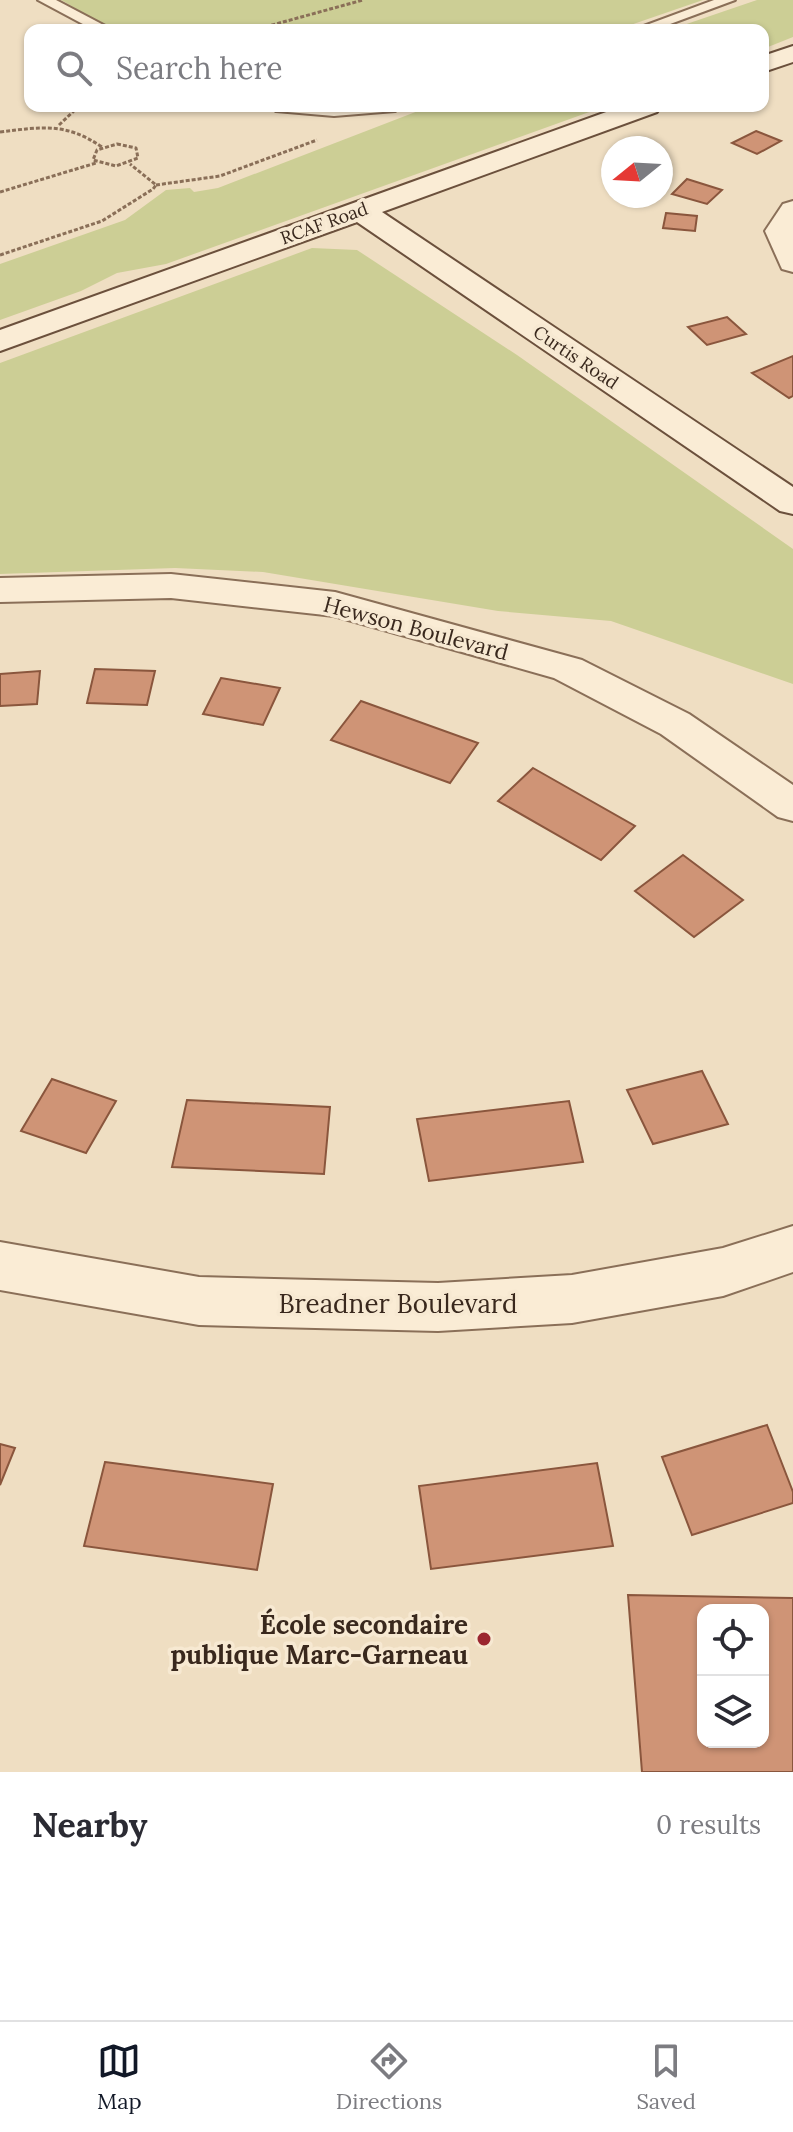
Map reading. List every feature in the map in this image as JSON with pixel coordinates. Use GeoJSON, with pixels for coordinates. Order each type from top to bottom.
{"type":"FeatureCollection","features":[{"type":"Feature","properties":{"kind":"main road"},"geometry":{"type":"LineString","coordinates":[[769,62],[793,54]]}},
{"type":"Feature","properties":{"kind":"main road","name":"RCAF Road"},"geometry":{"type":"LineString","coordinates":[[0,341],[631,112]]}},
{"type":"Feature","properties":{"kind":"main road","name":"Curtis Road"},"geometry":{"type":"LineString","coordinates":[[359,210],[793,503]]}},
{"type":"Feature","properties":{"kind":"main road"},"geometry":{"type":"LineString","coordinates":[[793,210],[780,231],[793,263]]}},
{"type":"Feature","properties":{"kind":"main road","name":"Hewson Boulevard"},"geometry":{"type":"LineString","coordinates":[[0,590],[171,586],[335,604],[568,669],[675,724],[793,806]]}},
{"type":"Feature","properties":{"kind":"main road","name":"Breadner Boulevard"},"geometry":{"type":"LineString","coordinates":[[0,1266],[199,1301],[438,1307],[572,1299],[723,1272],[793,1249]]}},
{"type":"Feature","properties":{"kind":"lane"},"geometry":{"type":"LineString","coordinates":[[45,0],[94,24]]}},
{"type":"Feature","properties":{"kind":"lane"},"geometry":{"type":"LineString","coordinates":[[658,24],[728,0]]}},
{"type":"Feature","properties":{"kind":"path"},"geometry":{"type":"LineString","coordinates":[[276,24],[363,0]]}},
{"type":"Feature","properties":{"kind":"path"},"geometry":{"type":"LineString","coordinates":[[58,126],[73,112]]}},
{"type":"Feature","properties":{"kind":"path"},"geometry":{"type":"LineString","coordinates":[[0,255],[102,221],[156,185],[220,176],[367,122],[369,112]]}},
{"type":"Feature","properties":{"kind":"path"},"geometry":{"type":"LineString","coordinates":[[0,132],[58,126],[75,128],[102,147]]}},
{"type":"Feature","properties":{"kind":"path"},"geometry":{"type":"LineString","coordinates":[[0,192],[96,163],[115,167],[130,164],[138,158],[136,148],[117,144],[102,147],[92,156],[96,163]]}},
{"type":"Feature","properties":{"kind":"path"},"geometry":{"type":"LineString","coordinates":[[130,164],[156,185]]}},
{"type":"Feature","properties":{"kind":"green space"},"geometry":{"type":"Polygon","coordinates":[[[61,0],[703,0],[633,24],[102,24],[61,0]]]}},
{"type":"Feature","properties":{"kind":"green space"},"geometry":{"type":"Polygon","coordinates":[[[757,0],[793,0],[793,37],[769,47],[769,24],[687,24],[757,0]]]}},
{"type":"Feature","properties":{"kind":"green space"},"geometry":{"type":"Polygon","coordinates":[[[415,112],[589,112],[166,264],[117,273],[81,291],[0,320],[0,264],[125,220],[166,190],[190,188],[194,192],[218,188],[415,112]]]}},
{"type":"Feature","properties":{"kind":"green space"},"geometry":{"type":"Polygon","coordinates":[[[312,248],[357,250],[517,355],[793,549],[793,684],[611,621],[498,611],[263,572],[175,568],[0,574],[0,363],[312,248]]]}},
{"type":"Feature","properties":{"kind":"building"},"geometry":{"type":"Polygon","coordinates":[[[756,131],[781,141],[757,154],[732,143],[756,131]]]}},
{"type":"Feature","properties":{"kind":"building"},"geometry":{"type":"Polygon","coordinates":[[[687,179],[722,190],[707,204],[673,193],[687,179]]]}},
{"type":"Feature","properties":{"kind":"building"},"geometry":{"type":"Polygon","coordinates":[[[666,213],[697,216],[695,231],[663,228],[666,213]]]}},
{"type":"Feature","properties":{"kind":"building"},"geometry":{"type":"Polygon","coordinates":[[[727,317],[746,334],[707,345],[688,327],[727,317]]]}},
{"type":"Feature","properties":{"kind":"building"},"geometry":{"type":"Polygon","coordinates":[[[793,356],[793,396],[789,398],[752,373],[793,356]]]}},
{"type":"Feature","properties":{"kind":"building"},"geometry":{"type":"Polygon","coordinates":[[[95,669],[155,671],[147,705],[87,703],[95,669]]]}},
{"type":"Feature","properties":{"kind":"building"},"geometry":{"type":"Polygon","coordinates":[[[40,671],[37,704],[0,706],[0,674],[40,671]]]}},
{"type":"Feature","properties":{"kind":"building"},"geometry":{"type":"Polygon","coordinates":[[[221,678],[280,688],[263,725],[203,714],[221,678]]]}},
{"type":"Feature","properties":{"kind":"building"},"geometry":{"type":"Polygon","coordinates":[[[361,701],[478,743],[450,783],[331,740],[361,701]]]}},
{"type":"Feature","properties":{"kind":"building"},"geometry":{"type":"Polygon","coordinates":[[[533,768],[635,826],[601,860],[498,801],[533,768]]]}},
{"type":"Feature","properties":{"kind":"building"},"geometry":{"type":"Polygon","coordinates":[[[683,855],[743,900],[694,937],[635,891],[683,855]]]}},
{"type":"Feature","properties":{"kind":"building"},"geometry":{"type":"Polygon","coordinates":[[[702,1071],[728,1124],[653,1144],[627,1090],[702,1071]]]}},
{"type":"Feature","properties":{"kind":"building"},"geometry":{"type":"Polygon","coordinates":[[[52,1079],[116,1101],[86,1153],[21,1131],[52,1079]]]}},
{"type":"Feature","properties":{"kind":"building"},"geometry":{"type":"Polygon","coordinates":[[[187,1100],[330,1107],[324,1174],[172,1167],[187,1100]]]}},
{"type":"Feature","properties":{"kind":"building"},"geometry":{"type":"Polygon","coordinates":[[[569,1101],[583,1162],[429,1181],[417,1119],[569,1101]]]}},
{"type":"Feature","properties":{"kind":"building"},"geometry":{"type":"Polygon","coordinates":[[[767,1425],[793,1492],[793,1503],[692,1535],[662,1457],[767,1425]]]}},
{"type":"Feature","properties":{"kind":"building"},"geometry":{"type":"Polygon","coordinates":[[[0,1444],[15,1448],[0,1485],[0,1444]]]}},
{"type":"Feature","properties":{"kind":"building"},"geometry":{"type":"Polygon","coordinates":[[[105,1462],[273,1484],[257,1570],[84,1546],[105,1462]]]}},
{"type":"Feature","properties":{"kind":"building"},"geometry":{"type":"Polygon","coordinates":[[[597,1463],[613,1546],[431,1569],[419,1486],[597,1463]]]}},
{"type":"Feature","properties":{"kind":"building"},"geometry":{"type":"Polygon","coordinates":[[[628,1595],[793,1598],[793,1772],[642,1772],[628,1595]]]}},
{"type":"Feature","properties":{"kind":"place","name":"École secondaire publique Marc-Garneau"},"geometry":{"type":"Point","coordinates":[484,1639]}}]}
